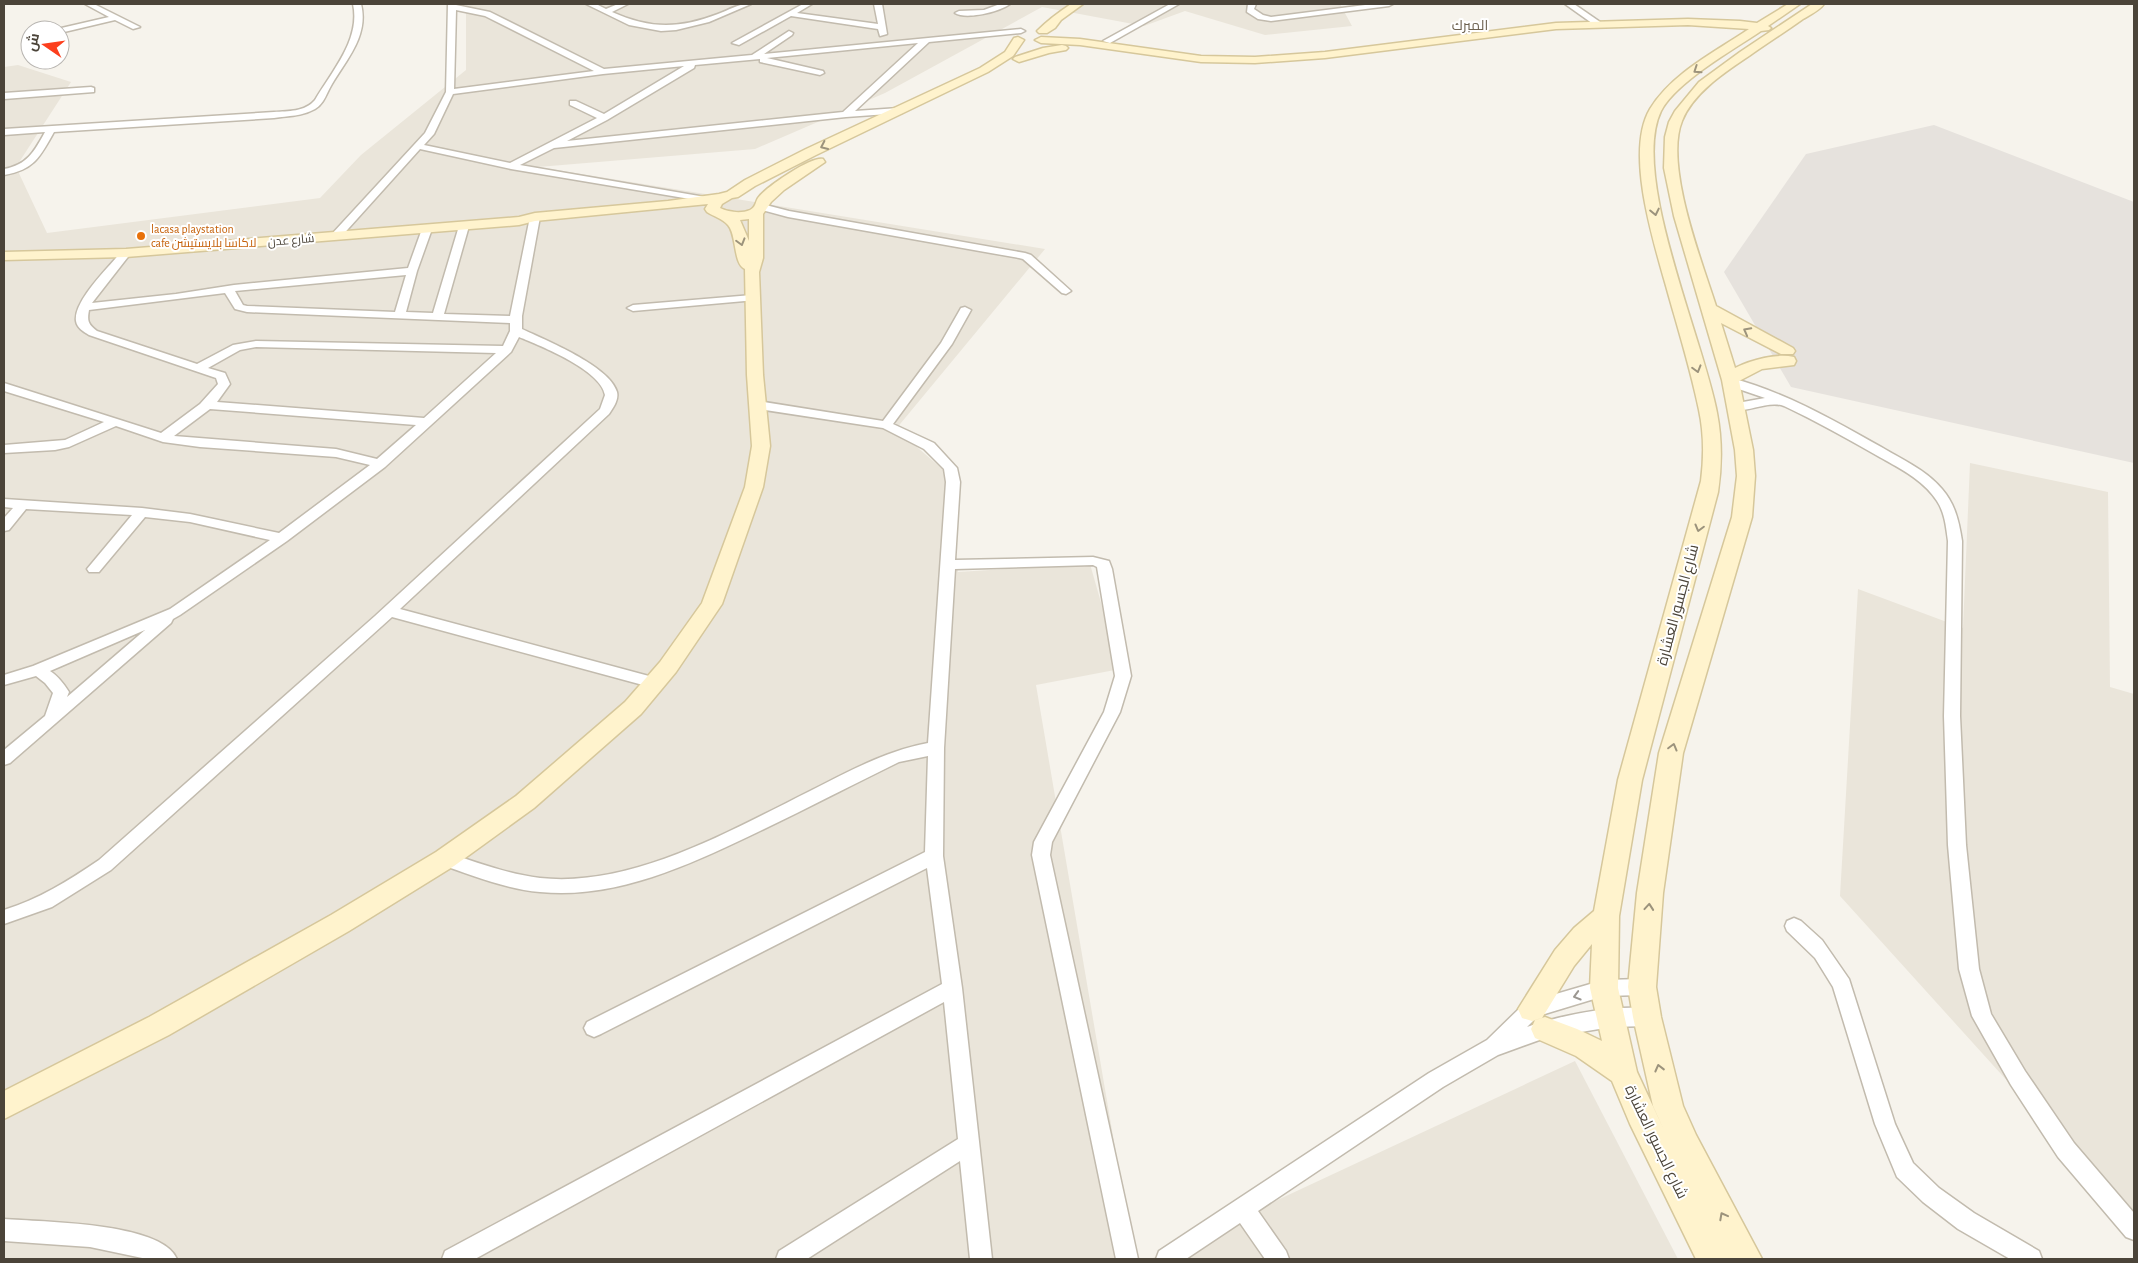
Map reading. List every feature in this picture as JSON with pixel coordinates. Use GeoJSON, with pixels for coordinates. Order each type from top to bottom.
{"type":"FeatureCollection","features":[{"type":"Feature","properties":{"kind":"street"},"geometry":{"type":"LineString","coordinates":[[89,4],[136,27]]}},
{"type":"Feature","properties":{"kind":"street"},"geometry":{"type":"LineString","coordinates":[[4,132],[274,115],[293,113],[310,108],[316,104],[348,50],[359,23],[360,10],[357,4]]}},
{"type":"Feature","properties":{"kind":"street"},"geometry":{"type":"LineString","coordinates":[[590,4],[633,24],[675,27],[708,19],[748,4]]}},
{"type":"Feature","properties":{"kind":"street"},"geometry":{"type":"LineString","coordinates":[[607,11],[624,4]]}},
{"type":"Feature","properties":{"kind":"street"},"geometry":{"type":"LineString","coordinates":[[736,43],[808,4]]}},
{"type":"Feature","properties":{"kind":"street"},"geometry":{"type":"LineString","coordinates":[[886,43],[881,27],[878,4],[889,4]]}},
{"type":"Feature","properties":{"kind":"street"},"geometry":{"type":"LineString","coordinates":[[956,4],[969,35]]}},
{"type":"Feature","properties":{"kind":"street"},"geometry":{"type":"LineString","coordinates":[[959,14],[985,12],[1006,4]]}},
{"type":"Feature","properties":{"kind":"street"},"geometry":{"type":"LineString","coordinates":[[4,1106],[159,1026],[340,923],[445,858],[525,802],[633,708],[668,667],[712,604],[754,487],[762,446],[751,272],[756,258],[761,206],[779,187],[832,154],[976,84],[1019,59],[1052,49],[1109,44],[1175,4]]}},
{"type":"Feature","properties":{"kind":"street"},"geometry":{"type":"LineString","coordinates":[[1252,4],[1250,10],[1261,17],[1271,19],[1389,4]]}},
{"type":"Feature","properties":{"kind":"street"},"geometry":{"type":"LineString","coordinates":[[1569,4],[1596,22],[1769,24]]}},
{"type":"Feature","properties":{"kind":"street","name":"شارع الجسور العشارة"},"geometry":{"type":"LineString","coordinates":[[1713,1259],[1640,1114],[1623,1072],[1604,988],[1606,916],[1630,780],[1709,492],[1713,464],[1713,438],[1708,410],[1656,216],[1648,165],[1647,138],[1654,112],[1672,89],[1721,41],[1819,4]]}},
{"type":"Feature","properties":{"kind":"street"},"geometry":{"type":"LineString","coordinates":[[334,236],[429,134],[450,92],[452,5],[487,14],[603,72]]}},
{"type":"Feature","properties":{"kind":"street","name":"شارع الجسور العشارة"},"geometry":{"type":"LineString","coordinates":[[1746,1259],[1685,1145],[1668,1106],[1647,1017],[1642,987],[1654,858],[1671,753],[1742,517],[1746,476],[1744,450],[1730,381],[1675,190],[1669,152],[1675,122],[1681,111],[1703,85],[1744,54],[1769,24],[1792,6]]}},
{"type":"Feature","properties":{"kind":"street"},"geometry":{"type":"LineString","coordinates":[[751,272],[747,267],[734,222],[721,215],[712,206],[750,183],[999,62],[1015,46],[1021,34],[1057,18],[1073,7],[1075,22]]}},
{"type":"Feature","properties":{"kind":"street"},"geometry":{"type":"LineString","coordinates":[[450,92],[603,72],[969,35],[1021,34],[1109,44],[1201,59],[1263,59],[1325,55],[1508,31],[1596,22],[1742,13]]}},
{"type":"Feature","properties":{"kind":"street"},"geometry":{"type":"LineString","coordinates":[[790,14],[881,27]]}},
{"type":"Feature","properties":{"kind":"street"},"geometry":{"type":"LineString","coordinates":[[70,28],[116,17]]}},
{"type":"Feature","properties":{"kind":"street"},"geometry":{"type":"LineString","coordinates":[[1019,59],[1057,18]]}},
{"type":"Feature","properties":{"kind":"street"},"geometry":{"type":"LineString","coordinates":[[1633,19],[1727,20],[1769,24]]}},
{"type":"Feature","properties":{"kind":"street"},"geometry":{"type":"LineString","coordinates":[[1674,22],[1699,27],[1721,41]]}},
{"type":"Feature","properties":{"kind":"street"},"geometry":{"type":"LineString","coordinates":[[752,58],[789,33]]}},
{"type":"Feature","properties":{"kind":"street"},"geometry":{"type":"LineString","coordinates":[[1041,36],[1088,36],[1109,44]]}},
{"type":"Feature","properties":{"kind":"street"},"geometry":{"type":"LineString","coordinates":[[846,114],[928,39]]}},
{"type":"Feature","properties":{"kind":"street"},"geometry":{"type":"LineString","coordinates":[[752,58],[820,73]]}},
{"type":"Feature","properties":{"kind":"street"},"geometry":{"type":"LineString","coordinates":[[511,166],[604,118],[694,64]]}},
{"type":"Feature","properties":{"kind":"street"},"geometry":{"type":"LineString","coordinates":[[4,96],[91,90]]}},
{"type":"Feature","properties":{"kind":"street"},"geometry":{"type":"LineString","coordinates":[[573,103],[604,118]]}},
{"type":"Feature","properties":{"kind":"street"},"geometry":{"type":"LineString","coordinates":[[552,145],[846,114],[898,111]]}},
{"type":"Feature","properties":{"kind":"street"},"geometry":{"type":"LineString","coordinates":[[4,172],[29,165],[52,129]]}},
{"type":"Feature","properties":{"kind":"street"},"geometry":{"type":"LineString","coordinates":[[418,146],[511,166],[705,200]]}},
{"type":"Feature","properties":{"kind":"street"},"geometry":{"type":"LineString","coordinates":[[726,196],[752,194],[761,206],[788,214],[1021,255],[1027,257],[1066,291]]}},
{"type":"Feature","properties":{"kind":"street","name":"شارع عدن"},"geometry":{"type":"LineString","coordinates":[[4,256],[126,253],[464,226],[623,210],[726,196]]}},
{"type":"Feature","properties":{"kind":"street","name":"شارع عدن"},"geometry":{"type":"LineString","coordinates":[[529,220],[672,211],[741,216],[761,206]]}},
{"type":"Feature","properties":{"kind":"street"},"geometry":{"type":"LineString","coordinates":[[4,759],[53,716],[100,680],[175,612],[282,538],[380,464],[507,350],[516,325],[529,220]]}},
{"type":"Feature","properties":{"kind":"street"},"geometry":{"type":"LineString","coordinates":[[438,316],[464,226]]}},
{"type":"Feature","properties":{"kind":"street"},"geometry":{"type":"LineString","coordinates":[[400,315],[427,229]]}},
{"type":"Feature","properties":{"kind":"street"},"geometry":{"type":"LineString","coordinates":[[126,253],[85,307],[81,320],[84,327],[93,333],[221,376],[224,384],[221,390],[206,404],[163,438]]}},
{"type":"Feature","properties":{"kind":"street"},"geometry":{"type":"LineString","coordinates":[[85,307],[176,297],[228,288],[412,272]]}},
{"type":"Feature","properties":{"kind":"street"},"geometry":{"type":"LineString","coordinates":[[4,917],[58,897],[105,865],[389,611],[605,411],[610,402],[611,391],[604,380],[568,355],[516,325],[438,316],[247,309],[239,307],[228,288]]}},
{"type":"Feature","properties":{"kind":"street"},"geometry":{"type":"LineString","coordinates":[[633,308],[752,298]]}},
{"type":"Feature","properties":{"kind":"street"},"geometry":{"type":"LineString","coordinates":[[1709,309],[1787,356],[1746,368],[1730,381],[1838,427],[1921,477],[1943,500],[1953,518],[1955,577],[1952,716],[1956,835],[1969,969],[1982,1016],[2018,1078],[2066,1150],[2134,1229]]}},
{"type":"Feature","properties":{"kind":"street"},"geometry":{"type":"LineString","coordinates":[[886,425],[946,344],[965,310]]}},
{"type":"Feature","properties":{"kind":"street"},"geometry":{"type":"LineString","coordinates":[[1688,338],[1719,343]]}},
{"type":"Feature","properties":{"kind":"street"},"geometry":{"type":"LineString","coordinates":[[198,368],[237,347],[256,344],[507,350]]}},
{"type":"Feature","properties":{"kind":"street"},"geometry":{"type":"LineString","coordinates":[[4,387],[163,438],[200,443],[336,453],[380,464]]}},
{"type":"Feature","properties":{"kind":"street"},"geometry":{"type":"LineString","coordinates":[[1736,407],[1756,402],[1782,402]]}},
{"type":"Feature","properties":{"kind":"street"},"geometry":{"type":"LineString","coordinates":[[206,404],[427,422]]}},
{"type":"Feature","properties":{"kind":"street"},"geometry":{"type":"LineString","coordinates":[[758,405],[886,425],[929,446],[950,468],[953,482],[936,748],[934,856],[952,988],[981,1259]]}},
{"type":"Feature","properties":{"kind":"street"},"geometry":{"type":"LineString","coordinates":[[4,449],[55,446],[68,443],[115,422]]}},
{"type":"Feature","properties":{"kind":"street"},"geometry":{"type":"LineString","coordinates":[[4,503],[142,512],[199,520],[282,538]]}},
{"type":"Feature","properties":{"kind":"street"},"geometry":{"type":"LineString","coordinates":[[4,527],[23,504]]}},
{"type":"Feature","properties":{"kind":"street"},"geometry":{"type":"LineString","coordinates":[[94,569],[142,512]]}},
{"type":"Feature","properties":{"kind":"street"},"geometry":{"type":"LineString","coordinates":[[948,565],[1093,561],[1104,564],[1123,676],[1112,712],[1043,842],[1041,855],[1127,1259]]}},
{"type":"Feature","properties":{"kind":"street"},"geometry":{"type":"LineString","coordinates":[[389,611],[654,683]]}},
{"type":"Feature","properties":{"kind":"street"},"geometry":{"type":"LineString","coordinates":[[4,680],[38,670],[175,612]]}},
{"type":"Feature","properties":{"kind":"street"},"geometry":{"type":"LineString","coordinates":[[38,670],[50,679],[61,692],[53,716]]}},
{"type":"Feature","properties":{"kind":"street"},"geometry":{"type":"LineString","coordinates":[[445,858],[527,884],[555,886],[588,885],[622,879],[673,862],[764,822],[893,758],[936,748]]}},
{"type":"Feature","properties":{"kind":"street"},"geometry":{"type":"LineString","coordinates":[[594,1028],[934,856]]}},
{"type":"Feature","properties":{"kind":"street"},"geometry":{"type":"LineString","coordinates":[[1538,1019],[1576,943],[1589,928],[1606,916]]}},
{"type":"Feature","properties":{"kind":"street"},"geometry":{"type":"LineString","coordinates":[[1794,926],[1814,942],[1842,985],[1885,1124],[1905,1170],[1932,1195],[1966,1221],[2031,1259]]}},
{"type":"Feature","properties":{"kind":"street"},"geometry":{"type":"LineString","coordinates":[[1167,1259],[1436,1080],[1538,1019],[1604,988],[1642,987]]}},
{"type":"Feature","properties":{"kind":"street"},"geometry":{"type":"LineString","coordinates":[[453,1259],[952,988]]}},
{"type":"Feature","properties":{"kind":"street"},"geometry":{"type":"LineString","coordinates":[[1538,1019],[1647,1017]]}},
{"type":"Feature","properties":{"kind":"street"},"geometry":{"type":"LineString","coordinates":[[1538,1019],[1593,1050],[1623,1072]]}},
{"type":"Feature","properties":{"kind":"street"},"geometry":{"type":"LineString","coordinates":[[787,1259],[968,1144]]}},
{"type":"Feature","properties":{"kind":"street"},"geometry":{"type":"LineString","coordinates":[[1243,1209],[1278,1259]]}},
{"type":"Feature","properties":{"kind":"street"},"geometry":{"type":"LineString","coordinates":[[4,1230],[90,1236],[153,1255]]}},
{"type":"Feature","properties":{"kind":"shaded area"},"geometry":{"type":"Polygon","coordinates":[[[466,4],[1340,4],[1352,26],[1265,35],[1185,11],[1144,26],[1042,7],[885,93],[755,149],[538,167],[1045,249],[896,429],[947,473],[958,572],[1090,564],[1120,669],[1036,685],[1134,1259],[4,1259],[4,67],[18,65],[20,66],[20,70],[34,70],[71,82],[16,167],[47,233],[320,198],[361,155],[466,70],[466,4]]]}},
{"type":"Feature","properties":{"kind":"shaded area"},"geometry":{"type":"Polygon","coordinates":[[[1934,125],[2134,202],[2134,463],[1791,387],[1724,272],[1806,154],[1934,125]]]}},
{"type":"Feature","properties":{"kind":"shaded area"},"geometry":{"type":"Polygon","coordinates":[[[1970,463],[2108,492],[2110,687],[2134,694],[2134,1221],[1840,896],[1858,589],[1963,628],[1970,463]]]}},
{"type":"Feature","properties":{"kind":"shaded area"},"geometry":{"type":"Polygon","coordinates":[[[1575,1061],[1678,1259],[1151,1259],[1575,1061]]]}},
{"type":"Feature","properties":{"kind":"place","name":"lacasa playstation cafe لاكاسا بلايستيشن"},"geometry":{"type":"Point","coordinates":[141,236]}},
{"type":"Feature","properties":{"kind":"district","name":"المبرك"},"geometry":{"type":"Point","coordinates":[1470,26]}}]}
